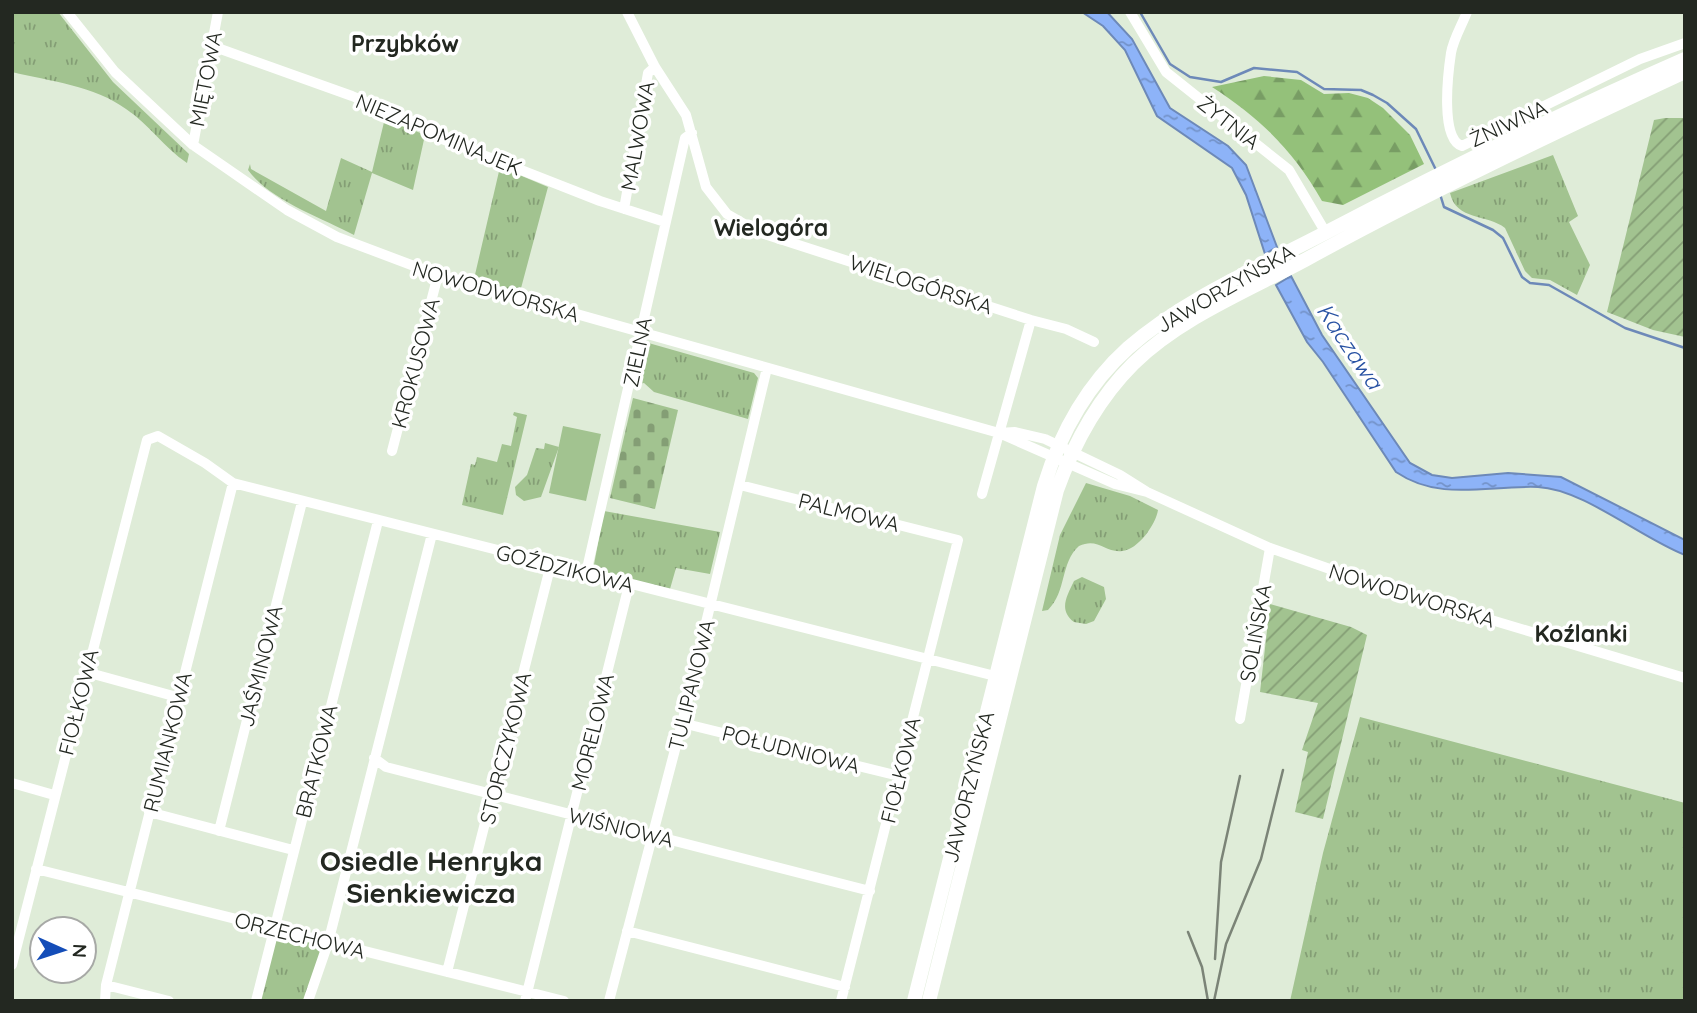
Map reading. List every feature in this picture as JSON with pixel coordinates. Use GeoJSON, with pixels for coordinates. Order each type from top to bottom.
{"type":"FeatureCollection","features":[{"type":"Feature","properties":{"kind":"main road","name":"JAWORZYŃSKA"},"geometry":{"type":"LineString","coordinates":[[1302,253],[1326,233],[1685,59]]}},
{"type":"Feature","properties":{"kind":"main road","name":"JAWORZYŃSKA"},"geometry":{"type":"LineString","coordinates":[[914,1001],[995,676],[1062,455],[1133,364],[1181,327],[1257,277],[1439,180],[1685,72]]}},
{"type":"Feature","properties":{"kind":"main road","name":"JAWORZYŃSKA"},"geometry":{"type":"LineString","coordinates":[[929,1001],[1055,496],[1062,455]]}},
{"type":"Feature","properties":{"kind":"street","name":"NOWODWORSKA"},"geometry":{"type":"LineString","coordinates":[[67,12],[124,81],[192,145],[287,210],[337,237],[438,275],[999,433],[1015,432],[1115,484],[1147,492],[1270,548],[1381,587],[1685,678]]}},
{"type":"Feature","properties":{"kind":"street","name":"MIĘTOWA"},"geometry":{"type":"LineString","coordinates":[[192,145],[218,12]]}},
{"type":"Feature","properties":{"kind":"street","name":"WIELOGÓRSKA"},"geometry":{"type":"LineString","coordinates":[[627,12],[655,66],[686,115],[706,187],[727,214],[741,224],[1031,320],[1066,328],[1094,342]]}},
{"type":"Feature","properties":{"kind":"street","name":"ŻYTNIA"},"geometry":{"type":"LineString","coordinates":[[1130,12],[1166,72],[1289,170],[1326,233]]}},
{"type":"Feature","properties":{"kind":"street","name":"ŻNIWNA"},"geometry":{"type":"LineString","coordinates":[[1467,12],[1451,52],[1447,126],[1451,139],[1462,146],[1640,59],[1685,43]]}},
{"type":"Feature","properties":{"kind":"street","name":"NIEZAPOMINAJEK"},"geometry":{"type":"LineString","coordinates":[[212,46],[352,96],[423,126],[432,135],[624,209],[666,222]]}},
{"type":"Feature","properties":{"kind":"street","name":"MALWOWA"},"geometry":{"type":"LineString","coordinates":[[624,209],[648,73],[655,66]]}},
{"type":"Feature","properties":{"kind":"street","name":"ZIELNA"},"geometry":{"type":"LineString","coordinates":[[586,573],[685,138],[692,133]]}},
{"type":"Feature","properties":{"kind":"street","name":"KROKUSOWA"},"geometry":{"type":"LineString","coordinates":[[391,452],[438,275]]}},
{"type":"Feature","properties":{"kind":"street"},"geometry":{"type":"LineString","coordinates":[[982,494],[1031,320]]}},
{"type":"Feature","properties":{"kind":"street","name":"TULIPANOWA"},"geometry":{"type":"LineString","coordinates":[[609,1001],[682,723],[768,368]]}},
{"type":"Feature","properties":{"kind":"street","name":"GOŹDZIKOWA"},"geometry":{"type":"LineString","coordinates":[[147,440],[158,436],[171,442],[233,483],[995,676]]}},
{"type":"Feature","properties":{"kind":"street","name":"FIOŁKOWA"},"geometry":{"type":"LineString","coordinates":[[12,965],[147,440]]}},
{"type":"Feature","properties":{"kind":"street","name":"RUMIANKOWA"},"geometry":{"type":"LineString","coordinates":[[105,1001],[106,985],[177,697],[233,483]]}},
{"type":"Feature","properties":{"kind":"street","name":"PALMOWA"},"geometry":{"type":"LineString","coordinates":[[740,485],[958,540]]}},
{"type":"Feature","properties":{"kind":"street","name":"JAŚMINOWA"},"geometry":{"type":"LineString","coordinates":[[219,831],[302,502]]}},
{"type":"Feature","properties":{"kind":"street","name":"BRATKOWA"},"geometry":{"type":"LineString","coordinates":[[256,1001],[378,521]]}},
{"type":"Feature","properties":{"kind":"street"},"geometry":{"type":"LineString","coordinates":[[308,1001],[328,943],[432,534]]}},
{"type":"Feature","properties":{"kind":"street","name":"FIOŁKOWA"},"geometry":{"type":"LineString","coordinates":[[841,1001],[958,540]]}},
{"type":"Feature","properties":{"kind":"street","name":"SOLIŃSKA"},"geometry":{"type":"LineString","coordinates":[[1241,719],[1270,548]]}},
{"type":"Feature","properties":{"kind":"street","name":"STORCZYKOWA"},"geometry":{"type":"LineString","coordinates":[[447,972],[551,564]]}},
{"type":"Feature","properties":{"kind":"street","name":"MORELOWA"},"geometry":{"type":"LineString","coordinates":[[526,996],[629,585]]}},
{"type":"Feature","properties":{"kind":"street"},"geometry":{"type":"LineString","coordinates":[[86,671],[177,697]]}},
{"type":"Feature","properties":{"kind":"street","name":"POŁUDNIOWA"},"geometry":{"type":"LineString","coordinates":[[682,723],[899,776]]}},
{"type":"Feature","properties":{"kind":"street","name":"WIŚNIOWA"},"geometry":{"type":"LineString","coordinates":[[374,758],[386,767],[870,891]]}},
{"type":"Feature","properties":{"kind":"street"},"geometry":{"type":"LineString","coordinates":[[12,783],[54,795]]}},
{"type":"Feature","properties":{"kind":"street"},"geometry":{"type":"LineString","coordinates":[[149,812],[293,850]]}},
{"type":"Feature","properties":{"kind":"street","name":"ORZECHOWA"},"geometry":{"type":"LineString","coordinates":[[36,869],[447,972],[526,996],[564,1001]]}},
{"type":"Feature","properties":{"kind":"street"},"geometry":{"type":"LineString","coordinates":[[627,931],[845,987]]}},
{"type":"Feature","properties":{"kind":"street"},"geometry":{"type":"LineString","coordinates":[[106,985],[169,1001]]}},
{"type":"Feature","properties":{"kind":"green space"},"geometry":{"type":"Polygon","coordinates":[[[12,12],[58,12],[113,82],[189,154],[187,163],[134,115],[114,101],[71,85],[12,72],[12,12]]]}},
{"type":"Feature","properties":{"kind":"green space"},"geometry":{"type":"Polygon","coordinates":[[[1264,76],[1301,80],[1324,94],[1349,93],[1368,98],[1383,108],[1410,135],[1424,164],[1343,205],[1322,201],[1288,151],[1246,111],[1212,87],[1264,76]]]}},
{"type":"Feature","properties":{"kind":"green space"},"geometry":{"type":"Polygon","coordinates":[[[385,118],[425,135],[413,190],[372,173],[354,235],[283,199],[270,191],[248,170],[250,164],[251,169],[326,211],[341,158],[372,172],[385,118]]]}},
{"type":"Feature","properties":{"kind":"green space"},"geometry":{"type":"Polygon","coordinates":[[[1685,118],[1685,337],[1653,330],[1607,312],[1654,120],[1685,118]]]}},
{"type":"Feature","properties":{"kind":"green space"},"geometry":{"type":"Polygon","coordinates":[[[1553,155],[1578,216],[1569,222],[1590,265],[1577,295],[1550,280],[1532,278],[1525,271],[1505,228],[1466,213],[1453,202],[1450,193],[1553,155]]]}},
{"type":"Feature","properties":{"kind":"green space"},"geometry":{"type":"Polygon","coordinates":[[[500,167],[548,187],[520,292],[474,279],[500,167]]]}},
{"type":"Feature","properties":{"kind":"green space"},"geometry":{"type":"Polygon","coordinates":[[[645,342],[754,373],[758,378],[748,419],[654,392],[644,383],[634,385],[640,351],[645,342]]]}},
{"type":"Feature","properties":{"kind":"green space"},"geometry":{"type":"Polygon","coordinates":[[[633,398],[678,410],[655,509],[610,498],[633,398]]]}},
{"type":"Feature","properties":{"kind":"green space"},"geometry":{"type":"Polygon","coordinates":[[[514,412],[527,415],[503,515],[462,505],[471,464],[475,465],[477,457],[497,462],[502,444],[511,446],[517,417],[513,415],[514,412]]]}},
{"type":"Feature","properties":{"kind":"green space"},"geometry":{"type":"Polygon","coordinates":[[[563,426],[601,434],[586,501],[549,493],[563,426]]]}},
{"type":"Feature","properties":{"kind":"green space"},"geometry":{"type":"Polygon","coordinates":[[[545,443],[559,447],[541,497],[524,501],[516,495],[515,487],[527,475],[536,448],[544,449],[545,443]]]}},
{"type":"Feature","properties":{"kind":"green space"},"geometry":{"type":"Polygon","coordinates":[[[1086,483],[1130,496],[1158,510],[1157,516],[1140,541],[1128,550],[1116,551],[1091,543],[1079,546],[1069,560],[1054,602],[1048,610],[1042,611],[1060,535],[1086,483]]]}},
{"type":"Feature","properties":{"kind":"green space"},"geometry":{"type":"Polygon","coordinates":[[[604,511],[720,532],[710,574],[676,568],[670,589],[593,570],[604,511]]]}},
{"type":"Feature","properties":{"kind":"green space"},"geometry":{"type":"Polygon","coordinates":[[[1082,577],[1104,587],[1106,599],[1094,621],[1086,624],[1074,622],[1065,608],[1074,581],[1082,577]]]}},
{"type":"Feature","properties":{"kind":"green space"},"geometry":{"type":"Polygon","coordinates":[[[1270,604],[1351,627],[1367,635],[1323,819],[1295,812],[1308,752],[1302,750],[1318,703],[1260,692],[1270,604]]]}},
{"type":"Feature","properties":{"kind":"green space"},"geometry":{"type":"Polygon","coordinates":[[[1360,717],[1685,803],[1685,1001],[1290,1001],[1323,853],[1360,717]]]}},
{"type":"Feature","properties":{"kind":"green space"},"geometry":{"type":"Polygon","coordinates":[[[274,929],[327,943],[307,1001],[256,1001],[274,929]]]}},
{"type":"Feature","properties":{"kind":"water"},"geometry":{"type":"Polygon","coordinates":[[[1082,12],[1107,12],[1132,39],[1170,108],[1228,146],[1246,165],[1277,247],[1265,254],[1246,195],[1232,168],[1157,116],[1125,50],[1103,26],[1082,12]]]}},
{"type":"Feature","properties":{"kind":"water"},"geometry":{"type":"Polygon","coordinates":[[[1291,276],[1322,335],[1410,463],[1432,475],[1452,478],[1508,473],[1561,477],[1685,540],[1685,555],[1593,505],[1555,490],[1538,487],[1447,489],[1430,487],[1396,472],[1307,342],[1276,285],[1291,276]]]}},
{"type":"Feature","properties":{"kind":"waterway"},"geometry":{"type":"LineString","coordinates":[[1140,12],[1170,64],[1190,77],[1221,82],[1254,68],[1297,72],[1324,89],[1361,90],[1373,95],[1387,103],[1416,129],[1436,170]]}},
{"type":"Feature","properties":{"kind":"waterway"},"geometry":{"type":"LineString","coordinates":[[1440,194],[1444,207],[1493,230],[1503,238],[1522,277],[1530,283],[1549,285],[1625,328],[1685,348]]}},
{"type":"Feature","properties":{"kind":"railway"},"geometry":{"type":"LineString","coordinates":[[1214,1001],[1226,944],[1261,859],[1283,770]]}},
{"type":"Feature","properties":{"kind":"railway"},"geometry":{"type":"LineString","coordinates":[[1215,959],[1221,862],[1240,776]]}},
{"type":"Feature","properties":{"kind":"railway"},"geometry":{"type":"LineString","coordinates":[[1188,932],[1202,967],[1208,1001]]}},
{"type":"Feature","properties":{"kind":"district","name":"Przybków"},"geometry":{"type":"Point","coordinates":[405,43]}},
{"type":"Feature","properties":{"kind":"district","name":"Wielogóra"},"geometry":{"type":"Point","coordinates":[771,227]}},
{"type":"Feature","properties":{"kind":"district","name":"Koźlanki"},"geometry":{"type":"Point","coordinates":[1581,633]}},
{"type":"Feature","properties":{"kind":"district","name":"Osiedle Henryka Sienkiewicza"},"geometry":{"type":"Point","coordinates":[431,876]}},
{"type":"Feature","properties":{"kind":"water label","name":"Kaczawa"},"geometry":{"type":"Point","coordinates":[1350,346]}}]}
